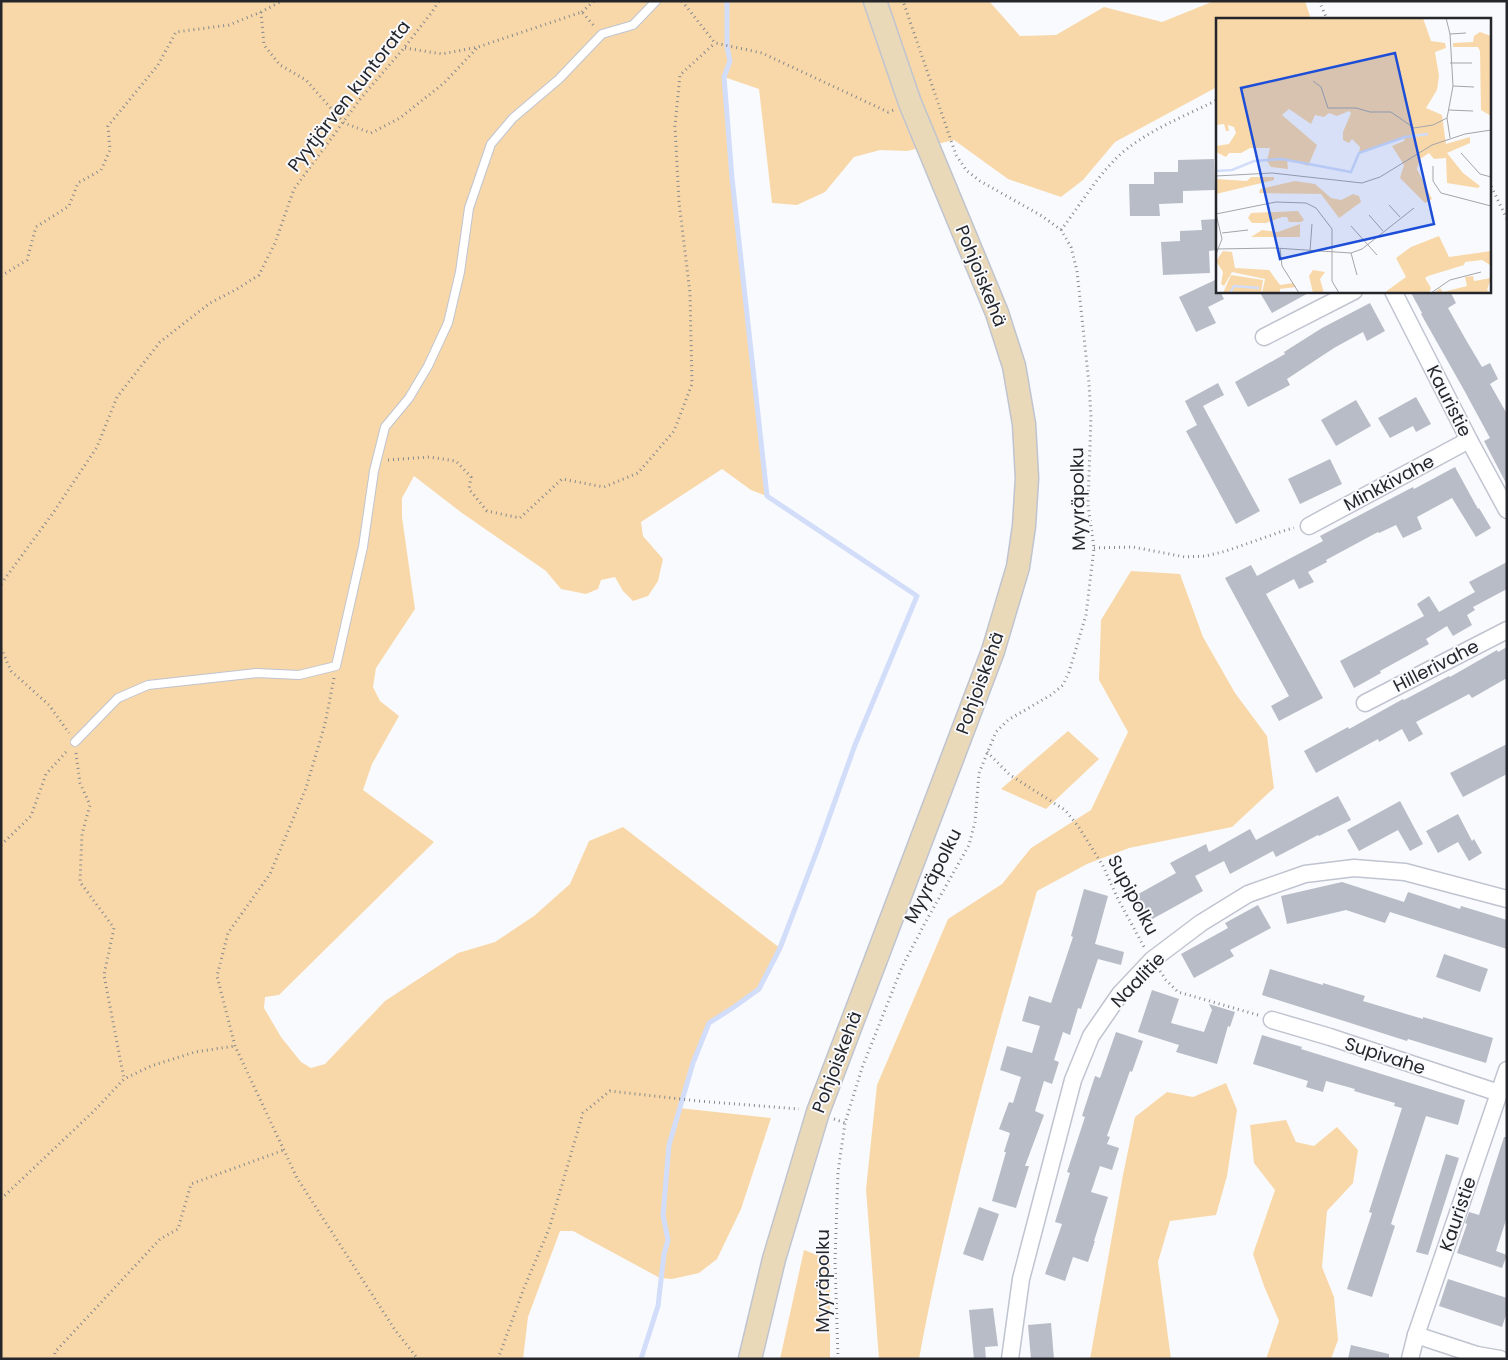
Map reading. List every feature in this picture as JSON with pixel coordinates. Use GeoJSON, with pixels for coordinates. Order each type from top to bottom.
{"type":"FeatureCollection","features":[{"type":"Feature","properties":{"kind":"main road","name":"Pohjoiskehä"},"geometry":{"type":"LineString","coordinates":[[750,1359],[774,1259],[818,1112],[993,651],[1018,566],[1024,526],[1027,478],[1024,424],[1014,366],[997,313],[910,103],[876,1]]}},
{"type":"Feature","properties":{"kind":"street"},"geometry":{"type":"LineString","coordinates":[[1264,337],[1352,292]]}},
{"type":"Feature","properties":{"kind":"street","name":"Kauristie"},"geometry":{"type":"LineString","coordinates":[[1394,292],[1468,440],[1507,510]]}},
{"type":"Feature","properties":{"kind":"street","name":"Minkkivahe"},"geometry":{"type":"LineString","coordinates":[[1309,526],[1468,440]]}},
{"type":"Feature","properties":{"kind":"street","name":"Hillerivahe"},"geometry":{"type":"LineString","coordinates":[[1364,703],[1507,630]]}},
{"type":"Feature","properties":{"kind":"street","name":"Naalitie"},"geometry":{"type":"LineString","coordinates":[[1010,1359],[1021,1279],[1073,1080],[1091,1036],[1120,994],[1152,960],[1201,922],[1248,894],[1305,874],[1354,868],[1404,872],[1507,899]]}},
{"type":"Feature","properties":{"kind":"street","name":"Supivahe"},"geometry":{"type":"LineString","coordinates":[[1272,1020],[1330,1037],[1499,1093]]}},
{"type":"Feature","properties":{"kind":"street","name":"Kauristie"},"geometry":{"type":"LineString","coordinates":[[1410,1359],[1416,1335],[1507,1070]]}},
{"type":"Feature","properties":{"kind":"street"},"geometry":{"type":"LineString","coordinates":[[1416,1335],[1477,1355],[1500,1359]]}},
{"type":"Feature","properties":{"kind":"lane"},"geometry":{"type":"LineString","coordinates":[[75,742],[118,698],[148,684],[257,673],[299,675],[336,666],[363,547],[376,461],[385,426],[409,398],[428,366],[448,323],[460,272],[469,208],[491,144],[513,118],[558,79],[602,34],[633,25],[656,1]]}},
{"type":"Feature","properties":{"kind":"path"},"geometry":{"type":"LineString","coordinates":[[1,276],[27,260],[36,226],[69,206],[78,183],[101,170],[110,150],[108,126],[158,66],[176,32],[229,25],[282,1]]}},
{"type":"Feature","properties":{"kind":"path","name":"Pyytjärven kuntorata"},"geometry":{"type":"LineString","coordinates":[[1,584],[53,513],[97,448],[117,397],[160,342],[210,303],[238,289],[259,275],[275,243],[294,189],[361,98],[404,48],[439,1]]}},
{"type":"Feature","properties":{"kind":"path"},"geometry":{"type":"LineString","coordinates":[[404,48],[442,54],[478,47],[582,12],[594,1]]}},
{"type":"Feature","properties":{"kind":"path"},"geometry":{"type":"LineString","coordinates":[[682,1],[715,43],[762,53],[888,112],[910,103]]}},
{"type":"Feature","properties":{"kind":"path"},"geometry":{"type":"LineString","coordinates":[[903,1],[956,155],[967,171],[980,181],[1042,216],[1062,230],[1101,175],[1122,153],[1144,137],[1216,101]]}},
{"type":"Feature","properties":{"kind":"path"},"geometry":{"type":"LineString","coordinates":[[1319,1],[1327,18]]}},
{"type":"Feature","properties":{"kind":"path"},"geometry":{"type":"LineString","coordinates":[[261,12],[264,45],[280,65],[306,80],[344,123],[371,133],[400,118],[444,83],[478,47]]}},
{"type":"Feature","properties":{"kind":"path"},"geometry":{"type":"LineString","coordinates":[[582,12],[602,34]]}},
{"type":"Feature","properties":{"kind":"path"},"geometry":{"type":"LineString","coordinates":[[376,461],[429,457],[456,461],[471,477],[469,489],[487,511],[520,518],[562,479],[604,487],[638,473],[674,431],[692,384],[690,293],[679,202],[675,126],[678,92],[680,75],[715,43]]}},
{"type":"Feature","properties":{"kind":"path"},"geometry":{"type":"LineString","coordinates":[[1490,184],[1507,219]]}},
{"type":"Feature","properties":{"kind":"path","name":"Myyräpolku"},"geometry":{"type":"LineString","coordinates":[[838,1359],[835,1261],[837,1182],[845,1123],[862,1068],[902,967],[969,845],[975,822],[979,773],[996,732],[1008,720],[1051,695],[1063,685],[1069,672],[1086,616],[1094,548],[1088,505],[1091,416],[1077,271],[1071,247],[1062,230]]}},
{"type":"Feature","properties":{"kind":"path"},"geometry":{"type":"LineString","coordinates":[[1094,548],[1133,546],[1185,557],[1206,556],[1286,530],[1309,526]]}},
{"type":"Feature","properties":{"kind":"path"},"geometry":{"type":"LineString","coordinates":[[1,648],[12,671],[49,705],[75,742],[80,783],[90,805],[82,834],[80,882],[114,928],[104,976],[124,1079]]}},
{"type":"Feature","properties":{"kind":"path"},"geometry":{"type":"LineString","coordinates":[[336,666],[325,724],[306,788],[270,874],[228,933],[217,976],[235,1046],[297,1178],[395,1330],[418,1359]]}},
{"type":"Feature","properties":{"kind":"path"},"geometry":{"type":"LineString","coordinates":[[1,845],[31,816],[46,774],[75,742]]}},
{"type":"Feature","properties":{"kind":"path","name":"Supipolku"},"geometry":{"type":"LineString","coordinates":[[987,752],[1010,775],[1064,810],[1078,826],[1103,866],[1118,899],[1152,960],[1166,980],[1178,992],[1272,1020]]}},
{"type":"Feature","properties":{"kind":"path"},"geometry":{"type":"LineString","coordinates":[[1,1199],[95,1110],[124,1079],[151,1066],[195,1052],[235,1046]]}},
{"type":"Feature","properties":{"kind":"path"},"geometry":{"type":"LineString","coordinates":[[498,1359],[524,1288],[549,1229],[583,1114],[610,1091],[698,1101],[791,1108],[818,1112],[845,1123]]}},
{"type":"Feature","properties":{"kind":"path"},"geometry":{"type":"LineString","coordinates":[[54,1359],[55,1352],[160,1239],[178,1229],[191,1184],[284,1150]]}},
{"type":"Feature","properties":{"kind":"shaded area"},"geometry":{"type":"Polygon","coordinates":[[[1,1],[989,1],[1020,36],[1056,35],[1104,7],[1162,22],[1214,1],[1305,1],[1311,18],[1216,18],[1216,88],[1115,142],[1083,180],[1061,197],[1008,179],[954,140],[907,151],[880,150],[854,157],[825,192],[797,205],[772,203],[759,89],[724,77],[732,178],[767,496],[751,490],[722,469],[641,522],[643,536],[663,559],[658,581],[648,596],[633,601],[623,591],[615,577],[601,580],[598,589],[586,594],[561,589],[546,571],[462,513],[414,476],[402,498],[402,517],[415,609],[376,668],[373,687],[380,701],[399,716],[372,764],[363,790],[434,842],[279,995],[265,997],[264,1008],[281,1037],[301,1062],[311,1068],[325,1064],[385,1001],[458,953],[495,942],[534,916],[570,884],[589,841],[623,827],[780,948],[759,989],[709,1023],[693,1063],[679,1108],[771,1118],[741,1209],[717,1259],[699,1273],[672,1279],[660,1278],[573,1231],[560,1231],[528,1317],[523,1359],[1,1359],[1,1]]]}},
{"type":"Feature","properties":{"kind":"shaded area"},"geometry":{"type":"Polygon","coordinates":[[[1131,571],[1180,574],[1203,637],[1235,693],[1267,736],[1274,788],[1232,827],[1129,848],[1087,864],[1037,891],[957,1182],[943,1240],[919,1359],[879,1359],[866,1189],[877,1085],[948,919],[1002,884],[1031,848],[1091,810],[1128,732],[1099,680],[1101,620],[1131,571]]]}},
{"type":"Feature","properties":{"kind":"shaded area"},"geometry":{"type":"Polygon","coordinates":[[[1068,731],[1099,759],[1046,809],[1001,789],[1068,731]]]}},
{"type":"Feature","properties":{"kind":"shaded area"},"geometry":{"type":"Polygon","coordinates":[[[1226,1083],[1237,1110],[1227,1176],[1216,1215],[1170,1221],[1158,1262],[1171,1359],[1090,1359],[1135,1117],[1167,1092],[1193,1097],[1226,1083]]]}},
{"type":"Feature","properties":{"kind":"shaded area"},"geometry":{"type":"Polygon","coordinates":[[[1286,1120],[1296,1142],[1314,1146],[1337,1127],[1358,1150],[1353,1183],[1327,1211],[1322,1267],[1334,1297],[1338,1340],[1331,1359],[1266,1359],[1279,1321],[1253,1254],[1275,1190],[1254,1163],[1250,1125],[1286,1120]]]}},
{"type":"Feature","properties":{"kind":"shaded area"},"geometry":{"type":"Polygon","coordinates":[[[804,1250],[830,1260],[830,1359],[780,1359],[804,1250]]]}},
{"type":"Feature","properties":{"kind":"building"},"geometry":{"type":"Polygon","coordinates":[[[1214,159],[1215,190],[1183,191],[1183,203],[1159,204],[1160,216],[1130,216],[1129,184],[1154,184],[1154,172],[1178,172],[1178,160],[1214,159]]]}},
{"type":"Feature","properties":{"kind":"building"},"geometry":{"type":"Polygon","coordinates":[[[1216,219],[1216,250],[1209,251],[1210,273],[1163,275],[1161,242],[1180,241],[1180,231],[1202,230],[1201,220],[1216,219]]]}},
{"type":"Feature","properties":{"kind":"building"},"geometry":{"type":"Polygon","coordinates":[[[1215,280],[1216,292],[1220,292],[1224,299],[1208,307],[1216,323],[1196,332],[1179,297],[1215,280]]]}},
{"type":"Feature","properties":{"kind":"building"},"geometry":{"type":"Polygon","coordinates":[[[1260,292],[1310,292],[1272,313],[1260,292]]]}},
{"type":"Feature","properties":{"kind":"building"},"geometry":{"type":"Polygon","coordinates":[[[1411,292],[1450,292],[1456,303],[1448,308],[1482,367],[1490,363],[1498,379],[1490,384],[1507,414],[1507,485],[1484,441],[1490,438],[1411,292]]]}},
{"type":"Feature","properties":{"kind":"building"},"geometry":{"type":"Polygon","coordinates":[[[1370,303],[1385,331],[1367,341],[1363,332],[1334,348],[1287,379],[1290,385],[1248,407],[1235,382],[1285,354],[1284,352],[1322,328],[1370,303]]]}},
{"type":"Feature","properties":{"kind":"building"},"geometry":{"type":"Polygon","coordinates":[[[1218,383],[1224,395],[1203,406],[1260,511],[1236,524],[1186,431],[1197,425],[1185,401],[1218,383]]]}},
{"type":"Feature","properties":{"kind":"building"},"geometry":{"type":"Polygon","coordinates":[[[1416,397],[1431,424],[1416,432],[1413,426],[1390,438],[1378,418],[1416,397]]]}},
{"type":"Feature","properties":{"kind":"building"},"geometry":{"type":"Polygon","coordinates":[[[1356,400],[1371,426],[1336,446],[1321,420],[1356,400]]]}},
{"type":"Feature","properties":{"kind":"building"},"geometry":{"type":"Polygon","coordinates":[[[1330,459],[1342,484],[1300,504],[1288,479],[1330,459]]]}},
{"type":"Feature","properties":{"kind":"building"},"geometry":{"type":"Polygon","coordinates":[[[1455,467],[1478,509],[1491,528],[1476,537],[1452,498],[1417,517],[1422,529],[1403,538],[1396,525],[1378,532],[1308,572],[1314,582],[1299,589],[1294,579],[1266,594],[1323,698],[1279,721],[1271,706],[1289,696],[1225,578],[1251,565],[1257,576],[1323,541],[1320,536],[1455,467]]]}},
{"type":"Feature","properties":{"kind":"building"},"geometry":{"type":"Polygon","coordinates":[[[1507,562],[1507,589],[1473,607],[1475,610],[1467,615],[1472,625],[1453,636],[1447,626],[1426,639],[1429,644],[1380,671],[1381,673],[1354,688],[1340,661],[1424,616],[1417,604],[1429,596],[1439,612],[1475,592],[1469,582],[1507,562]]]}},
{"type":"Feature","properties":{"kind":"building"},"geometry":{"type":"Polygon","coordinates":[[[1507,647],[1507,678],[1472,698],[1469,694],[1416,722],[1423,734],[1409,742],[1402,729],[1379,742],[1378,739],[1316,773],[1304,751],[1403,699],[1450,677],[1497,650],[1498,652],[1507,647]]]}},
{"type":"Feature","properties":{"kind":"building"},"geometry":{"type":"Polygon","coordinates":[[[1507,744],[1507,774],[1463,797],[1450,773],[1507,744]]]}},
{"type":"Feature","properties":{"kind":"building"},"geometry":{"type":"Polygon","coordinates":[[[1338,796],[1351,820],[1276,857],[1273,851],[1230,874],[1224,861],[1195,876],[1203,891],[1147,922],[1133,897],[1176,873],[1170,863],[1206,844],[1209,852],[1250,829],[1256,840],[1338,796]]]}},
{"type":"Feature","properties":{"kind":"building"},"geometry":{"type":"Polygon","coordinates":[[[1400,801],[1423,844],[1410,851],[1398,830],[1359,851],[1347,830],[1400,801]]]}},
{"type":"Feature","properties":{"kind":"building"},"geometry":{"type":"Polygon","coordinates":[[[1458,814],[1472,841],[1474,839],[1482,853],[1469,861],[1458,842],[1438,853],[1426,831],[1458,814]]]}},
{"type":"Feature","properties":{"kind":"building"},"geometry":{"type":"Polygon","coordinates":[[[1342,882],[1404,902],[1408,892],[1460,909],[1461,906],[1507,920],[1507,949],[1390,912],[1385,923],[1346,910],[1287,924],[1281,896],[1342,882]]]}},
{"type":"Feature","properties":{"kind":"building"},"geometry":{"type":"Polygon","coordinates":[[[1084,889],[1108,896],[1095,944],[1124,952],[1121,965],[1098,959],[1081,1009],[1078,1008],[1070,1035],[1063,1032],[1054,1060],[1059,1062],[1052,1084],[1044,1081],[1035,1111],[1044,1115],[1025,1166],[1029,1166],[1016,1208],[992,1201],[1010,1133],[999,1129],[1009,1102],[1013,1103],[1021,1077],[1000,1070],[1007,1046],[1032,1053],[1040,1026],[1022,1021],[1029,996],[1051,1003],[1073,937],[1071,936],[1084,889]]]}},
{"type":"Feature","properties":{"kind":"building"},"geometry":{"type":"Polygon","coordinates":[[[1258,905],[1271,928],[1230,950],[1234,956],[1194,978],[1181,954],[1228,928],[1225,923],[1258,905]]]}},
{"type":"Feature","properties":{"kind":"building"},"geometry":{"type":"Polygon","coordinates":[[[1444,954],[1488,969],[1480,992],[1436,977],[1444,954]]]}},
{"type":"Feature","properties":{"kind":"building"},"geometry":{"type":"Polygon","coordinates":[[[1270,969],[1365,996],[1363,1001],[1493,1038],[1486,1063],[1408,1039],[1407,1041],[1262,995],[1270,969]]]}},
{"type":"Feature","properties":{"kind":"building"},"geometry":{"type":"Polygon","coordinates":[[[1152,990],[1179,999],[1171,1023],[1204,1032],[1212,1010],[1209,1004],[1235,1012],[1230,1027],[1228,1026],[1217,1064],[1176,1052],[1179,1045],[1138,1032],[1152,990]]]}},
{"type":"Feature","properties":{"kind":"building"},"geometry":{"type":"Polygon","coordinates":[[[1116,1032],[1143,1041],[1132,1072],[1130,1071],[1107,1136],[1110,1137],[1107,1144],[1119,1148],[1112,1170],[1100,1166],[1091,1192],[1108,1197],[1095,1241],[1088,1262],[1073,1257],[1065,1281],[1045,1274],[1062,1224],[1055,1222],[1070,1173],[1067,1172],[1085,1117],[1082,1116],[1095,1076],[1100,1078],[1116,1032]]]}},
{"type":"Feature","properties":{"kind":"building"},"geometry":{"type":"Polygon","coordinates":[[[1262,1035],[1465,1100],[1458,1125],[1426,1116],[1391,1224],[1395,1226],[1372,1297],[1347,1289],[1372,1213],[1369,1212],[1402,1108],[1394,1106],[1395,1103],[1326,1081],[1323,1092],[1306,1087],[1308,1081],[1253,1064],[1262,1035]]]}},
{"type":"Feature","properties":{"kind":"building"},"geometry":{"type":"Polygon","coordinates":[[[1504,1137],[1507,1137],[1507,1217],[1496,1251],[1507,1255],[1502,1268],[1457,1253],[1469,1212],[1479,1215],[1504,1137]]]}},
{"type":"Feature","properties":{"kind":"building"},"geometry":{"type":"Polygon","coordinates":[[[1446,1154],[1459,1158],[1428,1255],[1416,1252],[1446,1154]]]}},
{"type":"Feature","properties":{"kind":"building"},"geometry":{"type":"Polygon","coordinates":[[[979,1207],[999,1214],[983,1261],[963,1254],[979,1207]]]}},
{"type":"Feature","properties":{"kind":"building"},"geometry":{"type":"Polygon","coordinates":[[[1448,1279],[1507,1298],[1507,1312],[1502,1327],[1439,1306],[1448,1279]]]}},
{"type":"Feature","properties":{"kind":"building"},"geometry":{"type":"Polygon","coordinates":[[[993,1308],[998,1346],[985,1347],[986,1359],[974,1359],[969,1310],[993,1308]]]}},
{"type":"Feature","properties":{"kind":"building"},"geometry":{"type":"Polygon","coordinates":[[[1051,1323],[1054,1359],[1031,1359],[1028,1325],[1051,1323]]]}},
{"type":"Feature","properties":{"kind":"building"},"geometry":{"type":"Polygon","coordinates":[[[1351,1345],[1389,1354],[1389,1359],[1348,1359],[1351,1345]]]}},
{"type":"Feature","properties":{"kind":"waterway"},"geometry":{"type":"LineString","coordinates":[[641,1359],[658,1306],[664,1254],[668,1240],[663,1215],[669,1145],[693,1063],[709,1023],[759,989],[780,948],[855,745],[917,596],[767,496],[732,178],[724,77],[730,61],[727,47],[727,1]]}}]}
